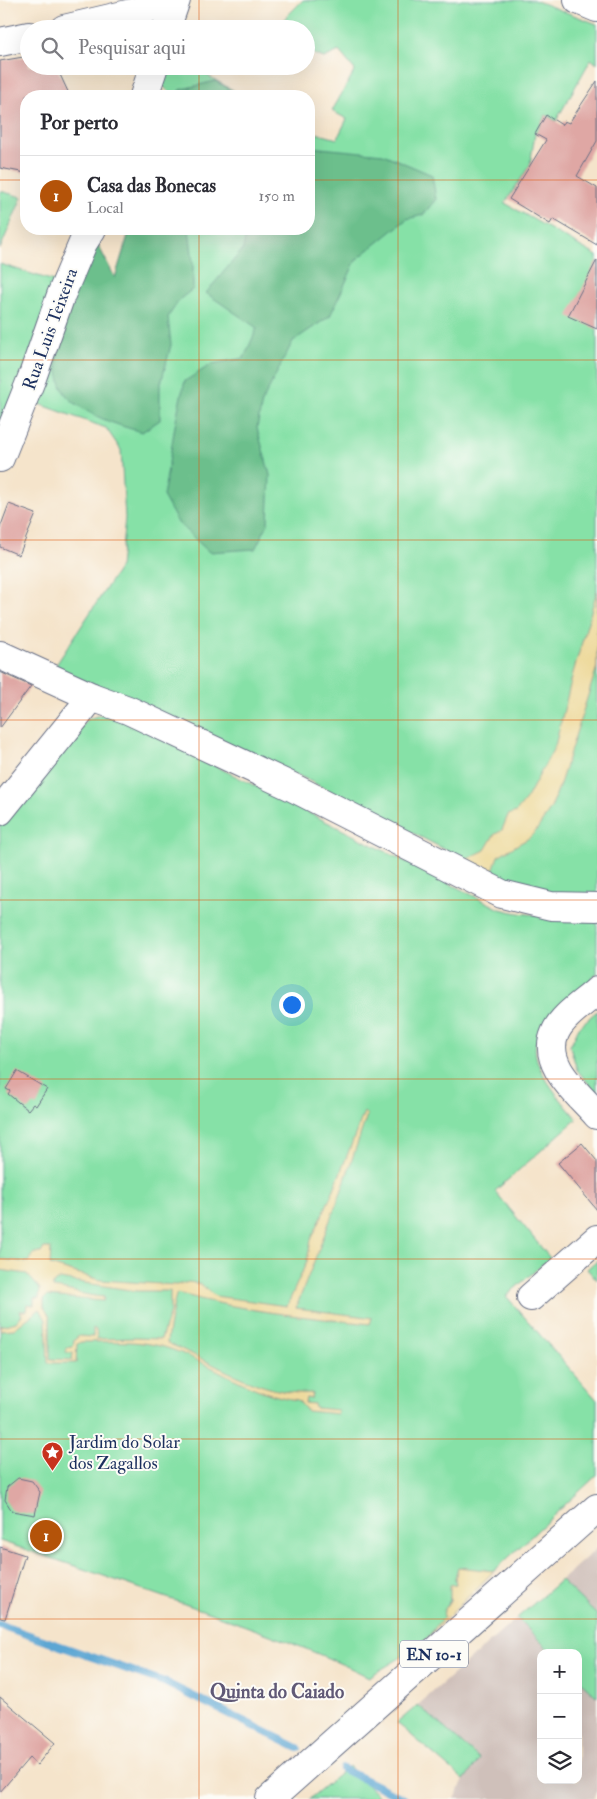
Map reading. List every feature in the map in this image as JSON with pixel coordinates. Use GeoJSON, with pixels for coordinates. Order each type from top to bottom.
{"type":"FeatureCollection","features":[{"type":"Feature","properties":{"kind":"street"},"geometry":{"type":"LineString","coordinates":[[103,20],[137,12],[161,0]]}},
{"type":"Feature","properties":{"kind":"street"},"geometry":{"type":"LineString","coordinates":[[169,20],[176,0]]}},
{"type":"Feature","properties":{"kind":"street"},"geometry":{"type":"LineString","coordinates":[[578,0],[597,8]]}},
{"type":"Feature","properties":{"kind":"street"},"geometry":{"type":"LineString","coordinates":[[0,42],[20,38]]}},
{"type":"Feature","properties":{"kind":"street"},"geometry":{"type":"LineString","coordinates":[[146,90],[151,75]]}},
{"type":"Feature","properties":{"kind":"street","name":"Rua Luis Teixeira"},"geometry":{"type":"LineString","coordinates":[[0,458],[33,375],[61,295],[88,235]]}},
{"type":"Feature","properties":{"kind":"street"},"geometry":{"type":"LineString","coordinates":[[0,655],[128,710],[290,786],[502,894],[551,906],[597,907]]}},
{"type":"Feature","properties":{"kind":"street"},"geometry":{"type":"LineString","coordinates":[[0,811],[92,696]]}},
{"type":"Feature","properties":{"kind":"street"},"geometry":{"type":"LineString","coordinates":[[597,992],[568,1018],[556,1032],[551,1047],[554,1062],[562,1075],[597,1115]]}},
{"type":"Feature","properties":{"kind":"street"},"geometry":{"type":"LineString","coordinates":[[530,1297],[597,1238]]}},
{"type":"Feature","properties":{"kind":"street","name":"EN 10-1"},"geometry":{"type":"LineString","coordinates":[[270,1799],[597,1508]]}},
{"type":"Feature","properties":{"kind":"shaded area"},"geometry":{"type":"Polygon","coordinates":[[[597,1548],[597,1615],[561,1580],[597,1548]]]}},
{"type":"Feature","properties":{"kind":"shaded area"},"geometry":{"type":"Polygon","coordinates":[[[517,1618],[548,1649],[537,1649],[537,1784],[582,1784],[582,1683],[597,1697],[597,1793],[594,1799],[455,1799],[464,1780],[480,1758],[418,1705],[517,1618]]]}},
{"type":"Feature","properties":{"kind":"green space"},"geometry":{"type":"Polygon","coordinates":[[[303,0],[534,0],[597,24],[597,64],[591,59],[556,121],[546,115],[535,134],[530,165],[505,203],[597,256],[597,901],[533,894],[306,779],[54,668],[120,567],[125,518],[121,450],[106,428],[31,401],[47,383],[47,361],[94,237],[115,278],[128,235],[315,235],[315,133],[337,139],[347,119],[332,111],[355,70],[339,51],[324,58],[315,54],[315,20],[283,20],[303,0]]]}},
{"type":"Feature","properties":{"kind":"green space"},"geometry":{"type":"Polygon","coordinates":[[[163,75],[207,75],[233,90],[167,90],[160,83],[163,75]]]}},
{"type":"Feature","properties":{"kind":"green space"},"geometry":{"type":"Polygon","coordinates":[[[215,81],[232,90],[179,90],[215,81]]]}},
{"type":"Feature","properties":{"kind":"green space"},"geometry":{"type":"Polygon","coordinates":[[[315,148],[383,154],[432,175],[436,199],[423,215],[407,219],[356,260],[330,316],[293,341],[262,402],[257,428],[270,475],[268,524],[255,549],[209,552],[178,523],[163,496],[185,381],[212,364],[244,358],[257,328],[206,293],[243,249],[246,235],[315,235],[315,148]]]}},
{"type":"Feature","properties":{"kind":"green space"},"geometry":{"type":"Polygon","coordinates":[[[0,191],[20,196],[20,202],[0,249],[0,191]]]}},
{"type":"Feature","properties":{"kind":"green space"},"geometry":{"type":"Polygon","coordinates":[[[128,235],[190,235],[193,262],[193,289],[180,299],[168,317],[171,345],[160,387],[160,420],[142,432],[103,419],[75,403],[63,390],[58,373],[58,333],[70,293],[94,237],[115,278],[128,235]]]}},
{"type":"Feature","properties":{"kind":"green space"},"geometry":{"type":"Polygon","coordinates":[[[0,264],[57,282],[0,438],[0,264]]]}},
{"type":"Feature","properties":{"kind":"green space"},"geometry":{"type":"Polygon","coordinates":[[[103,714],[122,719],[500,909],[536,915],[597,913],[597,974],[556,1012],[543,1027],[536,1041],[536,1056],[542,1073],[577,1119],[495,1191],[550,1258],[506,1296],[597,1400],[597,1475],[494,1571],[458,1568],[455,1579],[456,1584],[444,1616],[436,1629],[419,1645],[369,1677],[266,1633],[0,1541],[0,824],[88,719],[103,714]]]}},
{"type":"Feature","properties":{"kind":"green space"},"geometry":{"type":"Polygon","coordinates":[[[597,1011],[597,1093],[577,1070],[570,1046],[579,1027],[597,1011]]]}},
{"type":"Feature","properties":{"kind":"green space"},"geometry":{"type":"Polygon","coordinates":[[[597,1260],[597,1280],[587,1269],[597,1260]]]}},
{"type":"Feature","properties":{"kind":"green space"},"geometry":{"type":"Polygon","coordinates":[[[561,1580],[597,1615],[597,1697],[582,1683],[582,1649],[548,1649],[517,1618],[561,1580]]]}},
{"type":"Feature","properties":{"kind":"green space"},"geometry":{"type":"Polygon","coordinates":[[[418,1705],[480,1759],[464,1780],[397,1723],[418,1705]]]}},
{"type":"Feature","properties":{"kind":"green space"},"geometry":{"type":"Polygon","coordinates":[[[349,1766],[381,1799],[309,1799],[349,1766]]]}},
{"type":"Feature","properties":{"kind":"sand"},"geometry":{"type":"Polygon","coordinates":[[[597,591],[597,667],[560,784],[551,808],[536,831],[529,838],[498,856],[492,873],[465,860],[485,850],[494,835],[502,830],[508,815],[516,812],[527,798],[555,746],[573,673],[597,591]]]}},
{"type":"Feature","properties":{"kind":"sand"},"geometry":{"type":"Polygon","coordinates":[[[364,1112],[367,1115],[341,1192],[296,1308],[372,1318],[370,1324],[249,1309],[177,1293],[167,1343],[255,1384],[293,1392],[312,1393],[311,1399],[306,1398],[305,1403],[314,1404],[315,1408],[338,1410],[338,1414],[307,1411],[298,1400],[281,1397],[249,1386],[189,1356],[162,1346],[127,1342],[81,1342],[77,1344],[76,1363],[48,1363],[46,1320],[40,1309],[14,1329],[0,1330],[0,1326],[16,1322],[22,1315],[20,1311],[26,1311],[27,1304],[34,1305],[34,1298],[39,1298],[40,1289],[27,1274],[0,1270],[0,1259],[28,1262],[34,1253],[41,1253],[44,1248],[51,1248],[50,1265],[100,1280],[176,1285],[189,1282],[200,1284],[215,1296],[287,1306],[307,1261],[311,1240],[334,1189],[364,1112]],[[59,1279],[53,1284],[53,1288],[104,1297],[103,1301],[47,1296],[44,1299],[44,1307],[50,1317],[50,1359],[72,1360],[73,1353],[66,1352],[66,1348],[73,1347],[74,1340],[79,1336],[93,1337],[93,1328],[96,1330],[97,1339],[161,1339],[170,1312],[170,1291],[136,1291],[59,1279]]]}},
{"type":"Feature","properties":{"kind":"sand"},"geometry":{"type":"Polygon","coordinates":[[[458,1567],[494,1571],[427,1638],[443,1618],[444,1610],[450,1602],[450,1585],[456,1584],[455,1579],[458,1567]]]}},
{"type":"Feature","properties":{"kind":"building"},"geometry":{"type":"Polygon","coordinates":[[[20,58],[20,75],[60,75],[67,90],[20,90],[20,172],[0,168],[0,61],[20,58]]]}},
{"type":"Feature","properties":{"kind":"building"},"geometry":{"type":"Polygon","coordinates":[[[597,81],[597,141],[577,176],[597,188],[597,245],[553,219],[550,224],[509,199],[546,140],[535,134],[546,115],[562,125],[564,121],[569,123],[597,81]]]}},
{"type":"Feature","properties":{"kind":"building"},"geometry":{"type":"Polygon","coordinates":[[[597,260],[597,329],[568,316],[597,260]]]}},
{"type":"Feature","properties":{"kind":"building"},"geometry":{"type":"Polygon","coordinates":[[[9,504],[36,514],[19,555],[0,547],[0,528],[9,504]]]}},
{"type":"Feature","properties":{"kind":"building"},"geometry":{"type":"Polygon","coordinates":[[[0,672],[31,686],[0,728],[0,672]]]}},
{"type":"Feature","properties":{"kind":"building"},"geometry":{"type":"Polygon","coordinates":[[[17,1071],[47,1089],[36,1106],[33,1104],[28,1110],[8,1094],[10,1091],[6,1089],[17,1071]]]}},
{"type":"Feature","properties":{"kind":"building"},"geometry":{"type":"Polygon","coordinates":[[[582,1143],[597,1161],[597,1210],[558,1163],[582,1143]]]}},
{"type":"Feature","properties":{"kind":"building"},"geometry":{"type":"Polygon","coordinates":[[[18,1478],[32,1481],[40,1492],[35,1515],[12,1511],[5,1500],[7,1487],[18,1478]]]}},
{"type":"Feature","properties":{"kind":"building"},"geometry":{"type":"Polygon","coordinates":[[[0,1547],[25,1555],[5,1619],[0,1618],[0,1547]]]}},
{"type":"Feature","properties":{"kind":"building"},"geometry":{"type":"Polygon","coordinates":[[[0,1697],[55,1743],[37,1765],[29,1758],[0,1792],[0,1697]]]}},
{"type":"Feature","properties":{"kind":"waterway"},"geometry":{"type":"LineString","coordinates":[[0,1625],[164,1682],[298,1748]]}},
{"type":"Feature","properties":{"kind":"waterway"},"geometry":{"type":"LineString","coordinates":[[343,1769],[404,1799]]}},
{"type":"Feature","properties":{"kind":"place","name":"Jardim do Solar dos Zagallos"},"geometry":{"type":"Point","coordinates":[53,1471]}},
{"type":"Feature","properties":{"kind":"place","name":"Casa das Bonecas"},"geometry":{"type":"Point","coordinates":[46,1536]}},
{"type":"Feature","properties":{"kind":"district","name":"Quinta do Caiado"},"geometry":{"type":"Point","coordinates":[277,1691]}}]}
